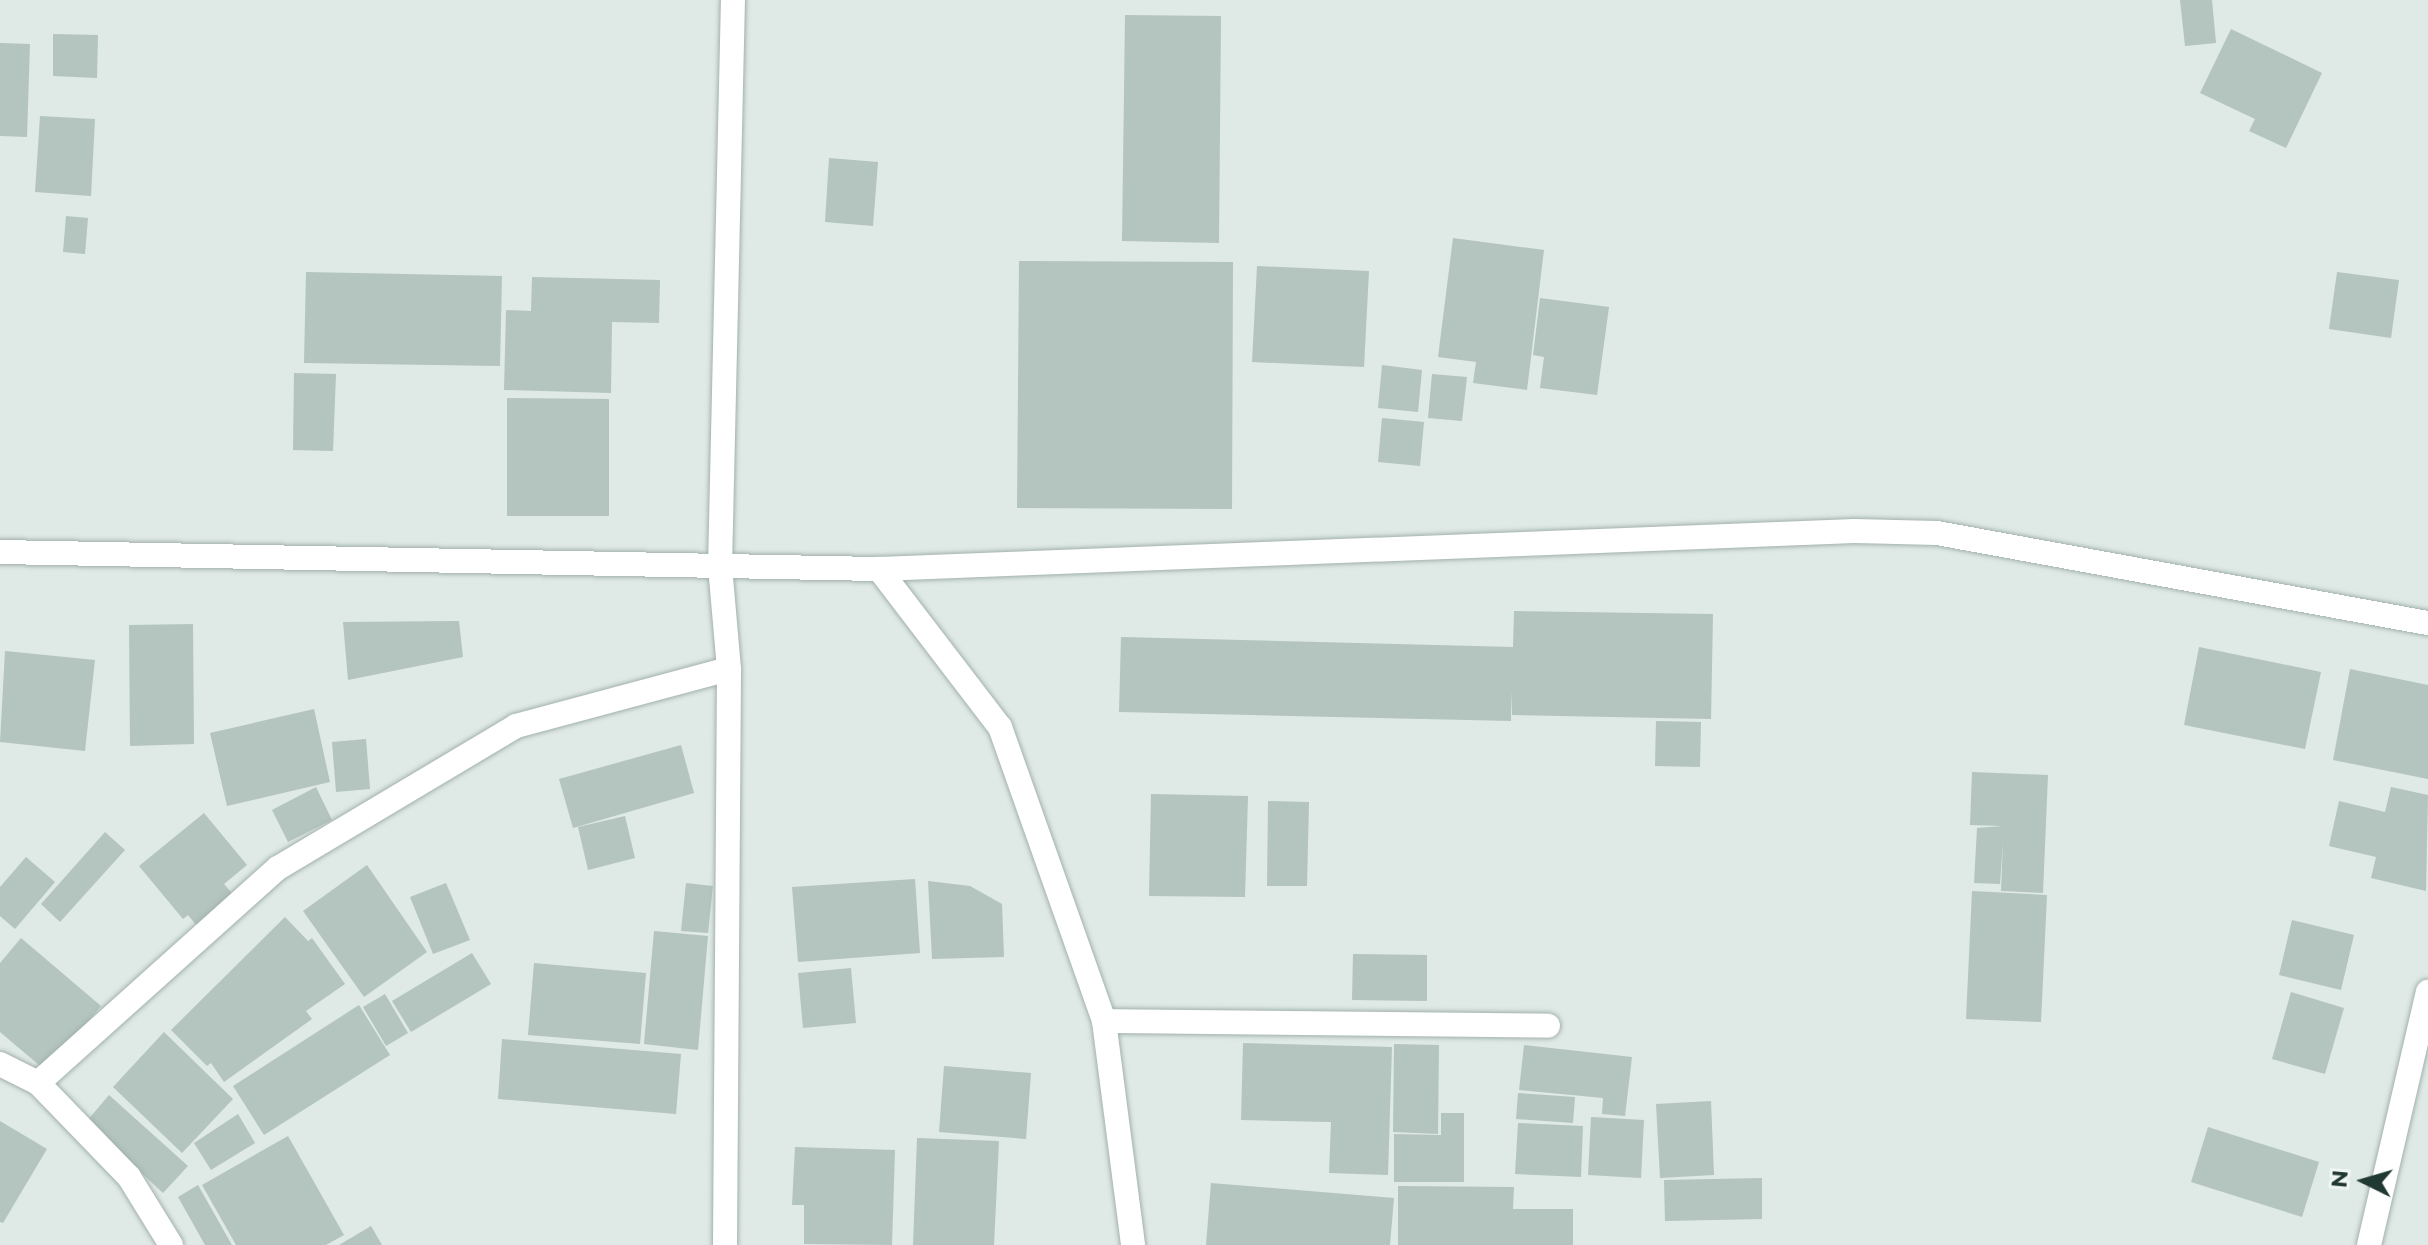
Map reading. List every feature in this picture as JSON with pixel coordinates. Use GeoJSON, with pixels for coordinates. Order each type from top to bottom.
{"type":"FeatureCollection","features":[{"type":"Feature","properties":{"kind":"street"},"geometry":{"type":"LineString","coordinates":[[725,1245],[729,669],[720,567],[733,0]]}},
{"type":"Feature","properties":{"kind":"street"},"geometry":{"type":"LineString","coordinates":[[0,552],[879,569],[1854,531],[1937,533],[2428,623]]}},
{"type":"Feature","properties":{"kind":"street"},"geometry":{"type":"LineString","coordinates":[[879,569],[1000,727],[1104,1021],[1133,1245]]}},
{"type":"Feature","properties":{"kind":"street"},"geometry":{"type":"LineString","coordinates":[[38,1083],[278,868],[516,726],[729,669]]}},
{"type":"Feature","properties":{"kind":"street"},"geometry":{"type":"LineString","coordinates":[[2369,1245],[2428,992]]}},
{"type":"Feature","properties":{"kind":"street"},"geometry":{"type":"LineString","coordinates":[[1104,1021],[1548,1026]]}},
{"type":"Feature","properties":{"kind":"street"},"geometry":{"type":"LineString","coordinates":[[0,1064],[38,1083],[129,1177],[171,1245]]}},
{"type":"Feature","properties":{"kind":"building"},"geometry":{"type":"Polygon","coordinates":[[[2180,0],[2212,0],[2216,43],[2185,46],[2180,0]]]}},
{"type":"Feature","properties":{"kind":"building"},"geometry":{"type":"Polygon","coordinates":[[[1125,15],[1221,16],[1219,243],[1122,241],[1125,15]]]}},
{"type":"Feature","properties":{"kind":"building"},"geometry":{"type":"Polygon","coordinates":[[[2231,29],[2322,73],[2286,148],[2249,131],[2255,119],[2200,93],[2231,29]]]}},
{"type":"Feature","properties":{"kind":"building"},"geometry":{"type":"Polygon","coordinates":[[[53,34],[98,35],[97,78],[53,76],[53,34]]]}},
{"type":"Feature","properties":{"kind":"building"},"geometry":{"type":"Polygon","coordinates":[[[0,43],[30,44],[27,137],[0,136],[0,43]]]}},
{"type":"Feature","properties":{"kind":"building"},"geometry":{"type":"Polygon","coordinates":[[[40,116],[95,119],[91,196],[35,192],[40,116]]]}},
{"type":"Feature","properties":{"kind":"building"},"geometry":{"type":"Polygon","coordinates":[[[829,158],[878,162],[873,226],[825,222],[829,158]]]}},
{"type":"Feature","properties":{"kind":"building"},"geometry":{"type":"Polygon","coordinates":[[[66,216],[88,218],[85,254],[63,252],[66,216]]]}},
{"type":"Feature","properties":{"kind":"building"},"geometry":{"type":"Polygon","coordinates":[[[1453,238],[1544,250],[1527,390],[1473,383],[1476,362],[1438,357],[1453,238]]]}},
{"type":"Feature","properties":{"kind":"building"},"geometry":{"type":"Polygon","coordinates":[[[1019,261],[1233,262],[1232,509],[1017,508],[1019,261]]]}},
{"type":"Feature","properties":{"kind":"building"},"geometry":{"type":"Polygon","coordinates":[[[1257,266],[1369,271],[1364,367],[1252,362],[1257,266]]]}},
{"type":"Feature","properties":{"kind":"building"},"geometry":{"type":"Polygon","coordinates":[[[306,272],[502,276],[500,366],[304,363],[306,272]]]}},
{"type":"Feature","properties":{"kind":"building"},"geometry":{"type":"Polygon","coordinates":[[[2337,272],[2399,280],[2391,338],[2329,329],[2337,272]]]}},
{"type":"Feature","properties":{"kind":"building"},"geometry":{"type":"Polygon","coordinates":[[[532,277],[660,280],[659,323],[612,322],[611,393],[504,390],[506,310],[531,311],[532,277]]]}},
{"type":"Feature","properties":{"kind":"building"},"geometry":{"type":"Polygon","coordinates":[[[1540,298],[1609,307],[1597,395],[1540,388],[1544,357],[1533,355],[1540,298]]]}},
{"type":"Feature","properties":{"kind":"building"},"geometry":{"type":"Polygon","coordinates":[[[1382,365],[1422,370],[1418,412],[1378,408],[1382,365]]]}},
{"type":"Feature","properties":{"kind":"building"},"geometry":{"type":"Polygon","coordinates":[[[294,373],[336,374],[333,451],[293,450],[294,373]]]}},
{"type":"Feature","properties":{"kind":"building"},"geometry":{"type":"Polygon","coordinates":[[[1432,374],[1467,377],[1462,421],[1428,418],[1432,374]]]}},
{"type":"Feature","properties":{"kind":"building"},"geometry":{"type":"Polygon","coordinates":[[[507,398],[609,399],[609,516],[507,516],[507,398]]]}},
{"type":"Feature","properties":{"kind":"building"},"geometry":{"type":"Polygon","coordinates":[[[1382,418],[1424,422],[1420,466],[1378,462],[1382,418]]]}},
{"type":"Feature","properties":{"kind":"building"},"geometry":{"type":"Polygon","coordinates":[[[1514,611],[1713,614],[1711,719],[1512,715],[1511,691],[1511,721],[1119,712],[1121,637],[1513,647],[1514,611]]]}},
{"type":"Feature","properties":{"kind":"building"},"geometry":{"type":"Polygon","coordinates":[[[459,621],[463,657],[348,680],[343,622],[459,621]]]}},
{"type":"Feature","properties":{"kind":"building"},"geometry":{"type":"Polygon","coordinates":[[[193,624],[194,744],[130,746],[129,625],[193,624]]]}},
{"type":"Feature","properties":{"kind":"building"},"geometry":{"type":"Polygon","coordinates":[[[2199,647],[2321,672],[2305,749],[2184,725],[2199,647]]]}},
{"type":"Feature","properties":{"kind":"building"},"geometry":{"type":"Polygon","coordinates":[[[5,651],[95,660],[85,751],[0,742],[5,651]]]}},
{"type":"Feature","properties":{"kind":"building"},"geometry":{"type":"Polygon","coordinates":[[[2350,669],[2428,685],[2428,779],[2333,760],[2350,669]]]}},
{"type":"Feature","properties":{"kind":"building"},"geometry":{"type":"Polygon","coordinates":[[[314,709],[330,782],[227,806],[210,733],[314,709]]]}},
{"type":"Feature","properties":{"kind":"building"},"geometry":{"type":"Polygon","coordinates":[[[1656,721],[1701,722],[1700,767],[1655,766],[1656,721]]]}},
{"type":"Feature","properties":{"kind":"building"},"geometry":{"type":"Polygon","coordinates":[[[366,739],[370,789],[336,792],[332,742],[366,739]]]}},
{"type":"Feature","properties":{"kind":"building"},"geometry":{"type":"Polygon","coordinates":[[[681,745],[694,793],[573,828],[559,779],[681,745]]]}},
{"type":"Feature","properties":{"kind":"building"},"geometry":{"type":"Polygon","coordinates":[[[1972,772],[2048,775],[2043,893],[2001,891],[2003,842],[2000,884],[1974,883],[1977,828],[2003,826],[1970,825],[1972,772]]]}},
{"type":"Feature","properties":{"kind":"building"},"geometry":{"type":"Polygon","coordinates":[[[316,787],[332,820],[288,842],[272,810],[316,787]]]}},
{"type":"Feature","properties":{"kind":"building"},"geometry":{"type":"Polygon","coordinates":[[[2391,787],[2428,795],[2426,891],[2371,878],[2376,857],[2329,846],[2339,801],[2385,812],[2391,787]]]}},
{"type":"Feature","properties":{"kind":"building"},"geometry":{"type":"Polygon","coordinates":[[[1151,794],[1248,796],[1245,897],[1149,896],[1151,794]]]}},
{"type":"Feature","properties":{"kind":"building"},"geometry":{"type":"Polygon","coordinates":[[[1268,801],[1309,802],[1307,886],[1267,886],[1268,801]]]}},
{"type":"Feature","properties":{"kind":"building"},"geometry":{"type":"Polygon","coordinates":[[[204,813],[247,865],[224,884],[238,900],[201,931],[188,915],[183,919],[139,866],[204,813]]]}},
{"type":"Feature","properties":{"kind":"building"},"geometry":{"type":"Polygon","coordinates":[[[625,816],[635,858],[588,870],[578,827],[625,816]]]}},
{"type":"Feature","properties":{"kind":"building"},"geometry":{"type":"Polygon","coordinates":[[[105,832],[125,850],[60,922],[41,904],[105,832]]]}},
{"type":"Feature","properties":{"kind":"building"},"geometry":{"type":"Polygon","coordinates":[[[26,857],[55,882],[15,929],[0,916],[0,887],[26,857]]]}},
{"type":"Feature","properties":{"kind":"building"},"geometry":{"type":"Polygon","coordinates":[[[367,865],[427,952],[364,997],[303,911],[367,865]]]}},
{"type":"Feature","properties":{"kind":"building"},"geometry":{"type":"Polygon","coordinates":[[[915,879],[920,953],[798,962],[792,887],[915,879]]]}},
{"type":"Feature","properties":{"kind":"building"},"geometry":{"type":"Polygon","coordinates":[[[928,881],[970,886],[1002,904],[1004,957],[932,959],[928,881]]]}},
{"type":"Feature","properties":{"kind":"building"},"geometry":{"type":"Polygon","coordinates":[[[446,883],[470,940],[433,954],[410,897],[446,883]]]}},
{"type":"Feature","properties":{"kind":"building"},"geometry":{"type":"Polygon","coordinates":[[[686,883],[713,886],[708,933],[681,931],[686,883]]]}},
{"type":"Feature","properties":{"kind":"building"},"geometry":{"type":"Polygon","coordinates":[[[1972,891],[2047,895],[2041,1022],[1966,1019],[1972,891]]]}},
{"type":"Feature","properties":{"kind":"building"},"geometry":{"type":"Polygon","coordinates":[[[285,917],[308,941],[312,938],[345,984],[306,1011],[312,1019],[224,1082],[211,1063],[207,1066],[171,1030],[285,917]]]}},
{"type":"Feature","properties":{"kind":"building"},"geometry":{"type":"Polygon","coordinates":[[[2292,920],[2354,935],[2341,990],[2279,975],[2292,920]]]}},
{"type":"Feature","properties":{"kind":"building"},"geometry":{"type":"Polygon","coordinates":[[[654,931],[708,936],[698,1050],[644,1044],[654,931]]]}},
{"type":"Feature","properties":{"kind":"building"},"geometry":{"type":"Polygon","coordinates":[[[21,938],[101,1006],[46,1071],[0,1032],[0,963],[21,938]]]}},
{"type":"Feature","properties":{"kind":"building"},"geometry":{"type":"Polygon","coordinates":[[[472,953],[491,984],[411,1032],[392,1001],[472,953]]]}},
{"type":"Feature","properties":{"kind":"building"},"geometry":{"type":"Polygon","coordinates":[[[1353,954],[1427,955],[1427,1001],[1352,1000],[1353,954]]]}},
{"type":"Feature","properties":{"kind":"building"},"geometry":{"type":"Polygon","coordinates":[[[534,963],[646,973],[640,1044],[528,1035],[534,963]]]}},
{"type":"Feature","properties":{"kind":"building"},"geometry":{"type":"Polygon","coordinates":[[[851,968],[856,1023],[803,1028],[798,973],[851,968]]]}},
{"type":"Feature","properties":{"kind":"building"},"geometry":{"type":"Polygon","coordinates":[[[2291,992],[2344,1008],[2325,1074],[2272,1059],[2291,992]]]}},
{"type":"Feature","properties":{"kind":"building"},"geometry":{"type":"Polygon","coordinates":[[[385,994],[408,1033],[386,1046],[363,1007],[385,994]]]}},
{"type":"Feature","properties":{"kind":"building"},"geometry":{"type":"Polygon","coordinates":[[[359,1005],[390,1055],[264,1135],[233,1086],[359,1005]]]}},
{"type":"Feature","properties":{"kind":"building"},"geometry":{"type":"Polygon","coordinates":[[[164,1032],[233,1099],[182,1153],[113,1087],[164,1032]]]}},
{"type":"Feature","properties":{"kind":"building"},"geometry":{"type":"Polygon","coordinates":[[[502,1039],[681,1054],[676,1114],[498,1099],[502,1039]]]}},
{"type":"Feature","properties":{"kind":"building"},"geometry":{"type":"Polygon","coordinates":[[[1243,1043],[1392,1047],[1388,1175],[1329,1173],[1331,1122],[1241,1120],[1243,1043]]]}},
{"type":"Feature","properties":{"kind":"building"},"geometry":{"type":"Polygon","coordinates":[[[1394,1044],[1439,1045],[1438,1134],[1393,1132],[1394,1044]]]}},
{"type":"Feature","properties":{"kind":"building"},"geometry":{"type":"Polygon","coordinates":[[[1524,1045],[1632,1057],[1625,1116],[1602,1114],[1603,1098],[1519,1090],[1524,1045]]]}},
{"type":"Feature","properties":{"kind":"building"},"geometry":{"type":"Polygon","coordinates":[[[944,1066],[1031,1073],[1026,1139],[939,1132],[944,1066]]]}},
{"type":"Feature","properties":{"kind":"building"},"geometry":{"type":"Polygon","coordinates":[[[1518,1093],[1575,1097],[1573,1123],[1516,1119],[1518,1093]]]}},
{"type":"Feature","properties":{"kind":"building"},"geometry":{"type":"Polygon","coordinates":[[[109,1095],[188,1166],[163,1193],[86,1122],[109,1095]]]}},
{"type":"Feature","properties":{"kind":"building"},"geometry":{"type":"Polygon","coordinates":[[[1711,1101],[1714,1175],[1660,1178],[1656,1104],[1711,1101]]]}},
{"type":"Feature","properties":{"kind":"building"},"geometry":{"type":"Polygon","coordinates":[[[1441,1113],[1464,1113],[1464,1182],[1394,1182],[1394,1134],[1441,1135],[1441,1113]]]}},
{"type":"Feature","properties":{"kind":"building"},"geometry":{"type":"Polygon","coordinates":[[[238,1114],[255,1143],[211,1170],[194,1143],[238,1114]]]}},
{"type":"Feature","properties":{"kind":"building"},"geometry":{"type":"Polygon","coordinates":[[[1591,1117],[1644,1120],[1641,1178],[1588,1175],[1591,1117]]]}},
{"type":"Feature","properties":{"kind":"building"},"geometry":{"type":"Polygon","coordinates":[[[0,1121],[47,1149],[3,1223],[0,1222],[0,1121]]]}},
{"type":"Feature","properties":{"kind":"building"},"geometry":{"type":"Polygon","coordinates":[[[1518,1123],[1583,1126],[1581,1177],[1515,1174],[1518,1123]]]}},
{"type":"Feature","properties":{"kind":"building"},"geometry":{"type":"Polygon","coordinates":[[[2208,1127],[2319,1162],[2302,1217],[2191,1182],[2208,1127]]]}},
{"type":"Feature","properties":{"kind":"building"},"geometry":{"type":"Polygon","coordinates":[[[288,1136],[344,1235],[326,1245],[236,1245],[202,1185],[288,1136]]]}},
{"type":"Feature","properties":{"kind":"building"},"geometry":{"type":"Polygon","coordinates":[[[917,1138],[999,1141],[994,1245],[913,1245],[917,1138]]]}},
{"type":"Feature","properties":{"kind":"building"},"geometry":{"type":"Polygon","coordinates":[[[795,1147],[895,1150],[892,1245],[804,1244],[804,1205],[792,1205],[795,1147]]]}},
{"type":"Feature","properties":{"kind":"building"},"geometry":{"type":"Polygon","coordinates":[[[1762,1178],[1762,1219],[1665,1221],[1664,1180],[1762,1178]]]}},
{"type":"Feature","properties":{"kind":"building"},"geometry":{"type":"Polygon","coordinates":[[[1211,1183],[1394,1198],[1390,1245],[1206,1245],[1211,1183]]]}},
{"type":"Feature","properties":{"kind":"building"},"geometry":{"type":"Polygon","coordinates":[[[198,1185],[232,1245],[205,1245],[178,1197],[198,1185]]]}},
{"type":"Feature","properties":{"kind":"building"},"geometry":{"type":"Polygon","coordinates":[[[1398,1186],[1514,1187],[1513,1209],[1573,1209],[1573,1245],[1398,1245],[1398,1186]]]}},
{"type":"Feature","properties":{"kind":"building"},"geometry":{"type":"Polygon","coordinates":[[[371,1226],[382,1245],[339,1245],[371,1226]]]}}]}
